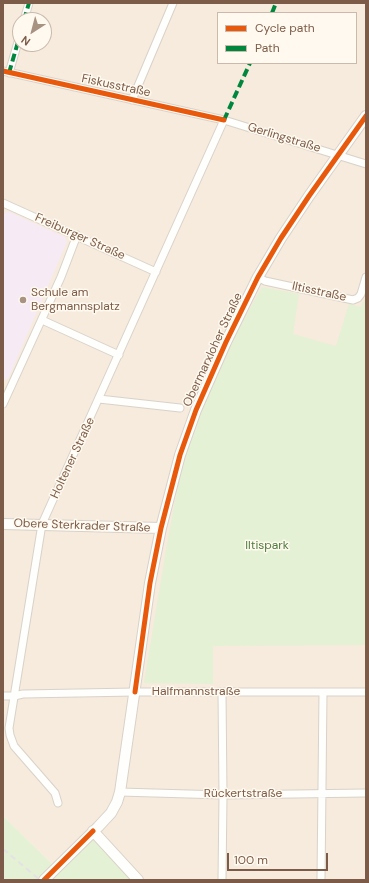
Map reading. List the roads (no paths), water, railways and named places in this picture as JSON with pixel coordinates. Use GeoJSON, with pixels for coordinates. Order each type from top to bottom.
{"type":"FeatureCollection","features":[{"type":"Feature","properties":{"kind":"street"},"geometry":{"type":"LineString","coordinates":[[132,100],[173,3]]}},
{"type":"Feature","properties":{"kind":"street"},"geometry":{"type":"LineString","coordinates":[[6,72],[14,52]]}},
{"type":"Feature","properties":{"kind":"street","name":"Fiskusstraße"},"geometry":{"type":"LineString","coordinates":[[6,72],[224,120]]}},
{"type":"Feature","properties":{"kind":"street","name":"Obermarxloher Straße"},"geometry":{"type":"LineString","coordinates":[[93,831],[111,813],[120,792],[150,583],[161,528],[180,455],[194,414],[226,342],[258,277],[281,238],[309,196],[366,116]]}},
{"type":"Feature","properties":{"kind":"street","name":"Gerlingstraße"},"geometry":{"type":"LineString","coordinates":[[224,120],[366,164]]}},
{"type":"Feature","properties":{"kind":"street","name":"Holtener Straße"},"geometry":{"type":"LineString","coordinates":[[58,803],[55,793],[12,741],[9,728],[42,524],[224,120]]}},
{"type":"Feature","properties":{"kind":"street","name":"Freiburger Straße"},"geometry":{"type":"LineString","coordinates":[[3,203],[156,272]]}},
{"type":"Feature","properties":{"kind":"street"},"geometry":{"type":"LineString","coordinates":[[3,404],[6,389],[42,320],[61,278],[77,236]]}},
{"type":"Feature","properties":{"kind":"street","name":"Iltisstraße"},"geometry":{"type":"LineString","coordinates":[[258,277],[265,280],[353,300],[358,298],[361,294],[366,277]]}},
{"type":"Feature","properties":{"kind":"street"},"geometry":{"type":"LineString","coordinates":[[42,320],[119,355]]}},
{"type":"Feature","properties":{"kind":"street"},"geometry":{"type":"LineString","coordinates":[[99,399],[180,408]]}},
{"type":"Feature","properties":{"kind":"street","name":"Obere Sterkrader Straße"},"geometry":{"type":"LineString","coordinates":[[3,524],[161,528]]}},
{"type":"Feature","properties":{"kind":"street","name":"Halfmannstraße"},"geometry":{"type":"LineString","coordinates":[[3,696],[23,694],[135,692],[366,692]]}},
{"type":"Feature","properties":{"kind":"street"},"geometry":{"type":"LineString","coordinates":[[222,692],[222,880]]}},
{"type":"Feature","properties":{"kind":"street"},"geometry":{"type":"LineString","coordinates":[[321,880],[323,692]]}},
{"type":"Feature","properties":{"kind":"street","name":"Rückertstraße"},"geometry":{"type":"LineString","coordinates":[[120,792],[223,795],[366,793]]}},
{"type":"Feature","properties":{"kind":"street"},"geometry":{"type":"LineString","coordinates":[[44,880],[93,831],[138,880]]}},
{"type":"Feature","properties":{"kind":"railway"},"geometry":{"type":"LineString","coordinates":[[3,849],[40,880]]}},
{"type":"Feature","properties":{"kind":"place","name":"Schule am Bergmannsplatz"},"geometry":{"type":"Point","coordinates":[23,300]}},
{"type":"Feature","properties":{"kind":"park label","name":"Iltispark"},"geometry":{"type":"Point","coordinates":[267,546]}}]}
